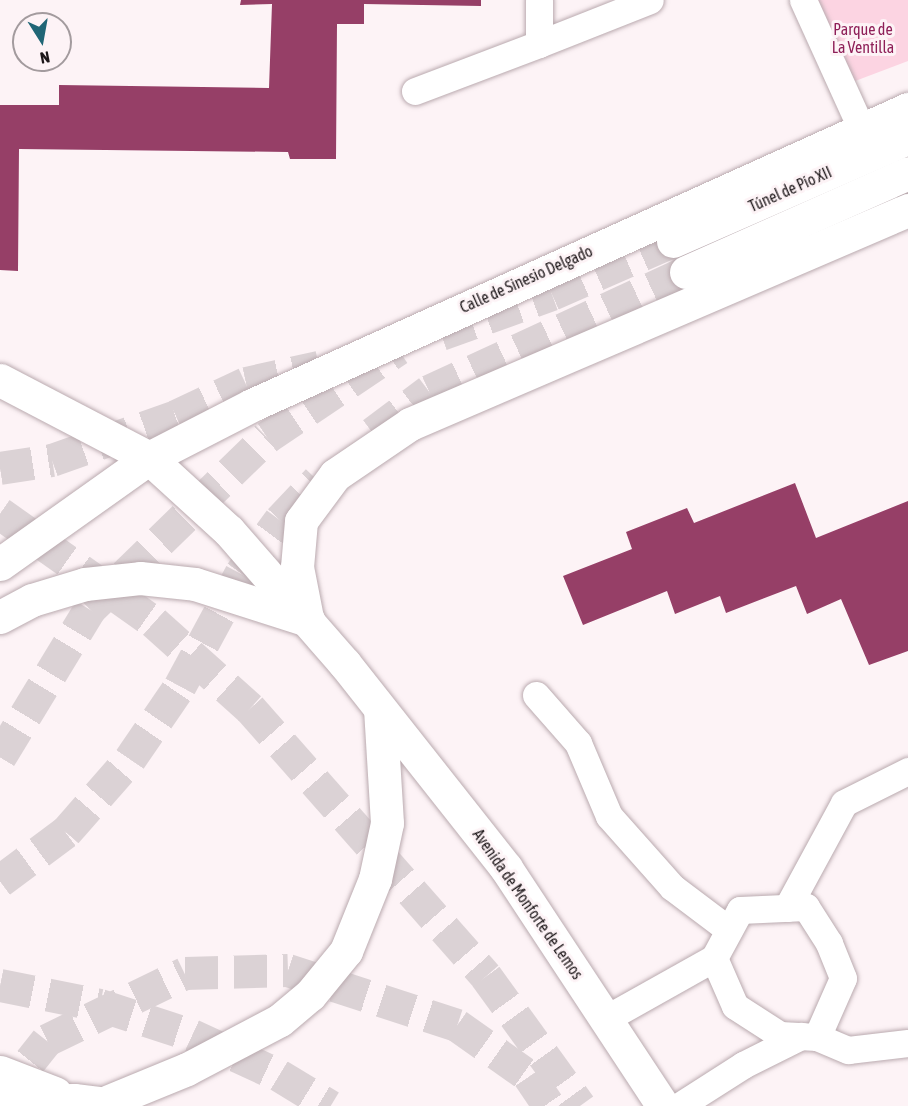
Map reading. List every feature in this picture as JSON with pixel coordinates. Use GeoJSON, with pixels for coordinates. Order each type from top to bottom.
{"type":"FeatureCollection","features":[{"type":"Feature","properties":{"kind":"main road","name":"Calle de Sinesio Delgado"},"geometry":{"type":"LineString","coordinates":[[0,564],[149,458],[388,342],[908,109]]}},
{"type":"Feature","properties":{"kind":"main road","name":"Túnel de Pío XII"},"geometry":{"type":"LineString","coordinates":[[673,241],[908,138]]}},
{"type":"Feature","properties":{"kind":"main road","name":"Túnel de Pío XII"},"geometry":{"type":"LineString","coordinates":[[686,272],[908,173]]}},
{"type":"Feature","properties":{"kind":"main road"},"geometry":{"type":"LineString","coordinates":[[0,617],[32,600],[85,584],[140,578],[195,584],[308,620],[297,567],[302,521],[335,475],[410,424],[908,210]]}},
{"type":"Feature","properties":{"kind":"main road"},"geometry":{"type":"LineString","coordinates":[[0,380],[149,458]]}},
{"type":"Feature","properties":{"kind":"main road","name":"Avenida de Monforte de Lemos"},"geometry":{"type":"LineString","coordinates":[[149,458],[229,531],[308,620],[506,868],[608,1018],[663,1106]]}},
{"type":"Feature","properties":{"kind":"main road"},"geometry":{"type":"LineString","coordinates":[[0,1101],[116,1104],[280,1020],[310,994],[346,951],[375,879],[387,823],[380,710]]}},
{"type":"Feature","properties":{"kind":"main road"},"geometry":{"type":"LineString","coordinates":[[0,1072],[72,1103]]}},
{"type":"Feature","properties":{"kind":"lane"},"geometry":{"type":"LineString","coordinates":[[538,44],[539,0]]}},
{"type":"Feature","properties":{"kind":"lane"},"geometry":{"type":"LineString","coordinates":[[415,91],[650,0]]}},
{"type":"Feature","properties":{"kind":"lane"},"geometry":{"type":"LineString","coordinates":[[803,0],[862,130]]}},
{"type":"Feature","properties":{"kind":"lane"},"geometry":{"type":"LineString","coordinates":[[536,695],[578,743],[609,816],[672,887],[729,930]]}},
{"type":"Feature","properties":{"kind":"lane"},"geometry":{"type":"LineString","coordinates":[[787,908],[844,803],[908,771]]}},
{"type":"Feature","properties":{"kind":"lane"},"geometry":{"type":"LineString","coordinates":[[608,1018],[714,958],[740,910],[806,907],[829,943],[843,978],[809,1036],[743,1065],[679,1106]]}},
{"type":"Feature","properties":{"kind":"lane"},"geometry":{"type":"LineString","coordinates":[[714,958],[735,1006],[780,1035],[809,1036],[848,1050],[908,1043]]}},
{"type":"Feature","properties":{"kind":"green space","name":"Parque de La Ventilla"},"geometry":{"type":"Polygon","coordinates":[[[800,0],[908,0],[908,61],[842,86],[800,0]]]}},
{"type":"Feature","properties":{"kind":"building"},"geometry":{"type":"Polygon","coordinates":[[[241,0],[481,0],[481,6],[364,4],[364,24],[337,24],[336,159],[290,159],[288,152],[19,149],[18,271],[0,270],[0,105],[59,105],[59,85],[269,88],[272,4],[240,5],[241,0]]]}},
{"type":"Feature","properties":{"kind":"building"},"geometry":{"type":"Polygon","coordinates":[[[795,483],[816,538],[908,501],[908,651],[869,665],[841,599],[807,614],[796,586],[726,613],[720,596],[675,614],[667,591],[583,625],[563,576],[632,549],[626,532],[687,508],[694,523],[795,483]]]}},
{"type":"Feature","properties":{"kind":"tunnel"},"geometry":{"type":"LineString","coordinates":[[441,334],[552,294],[673,241]]}},
{"type":"Feature","properties":{"kind":"tunnel"},"geometry":{"type":"LineString","coordinates":[[373,433],[429,391],[686,272]]}},
{"type":"Feature","properties":{"kind":"tunnel"},"geometry":{"type":"LineString","coordinates":[[0,757],[90,609],[267,437],[398,349]]}},
{"type":"Feature","properties":{"kind":"tunnel"},"geometry":{"type":"LineString","coordinates":[[0,468],[52,460],[176,416],[246,383],[319,367]]}},
{"type":"Feature","properties":{"kind":"tunnel"},"geometry":{"type":"LineString","coordinates":[[0,881],[66,832],[130,759],[180,686],[241,573],[280,520],[318,480]]}},
{"type":"Feature","properties":{"kind":"tunnel"},"geometry":{"type":"LineString","coordinates":[[0,513],[154,622],[250,708],[486,976],[580,1106]]}},
{"type":"Feature","properties":{"kind":"tunnel"},"geometry":{"type":"LineString","coordinates":[[0,1099],[47,1040],[185,973],[288,970],[457,1025],[529,1076],[549,1106]]}},
{"type":"Feature","properties":{"kind":"tunnel"},"geometry":{"type":"LineString","coordinates":[[0,985],[100,1005],[192,1035],[279,1075],[330,1106]]}}]}
